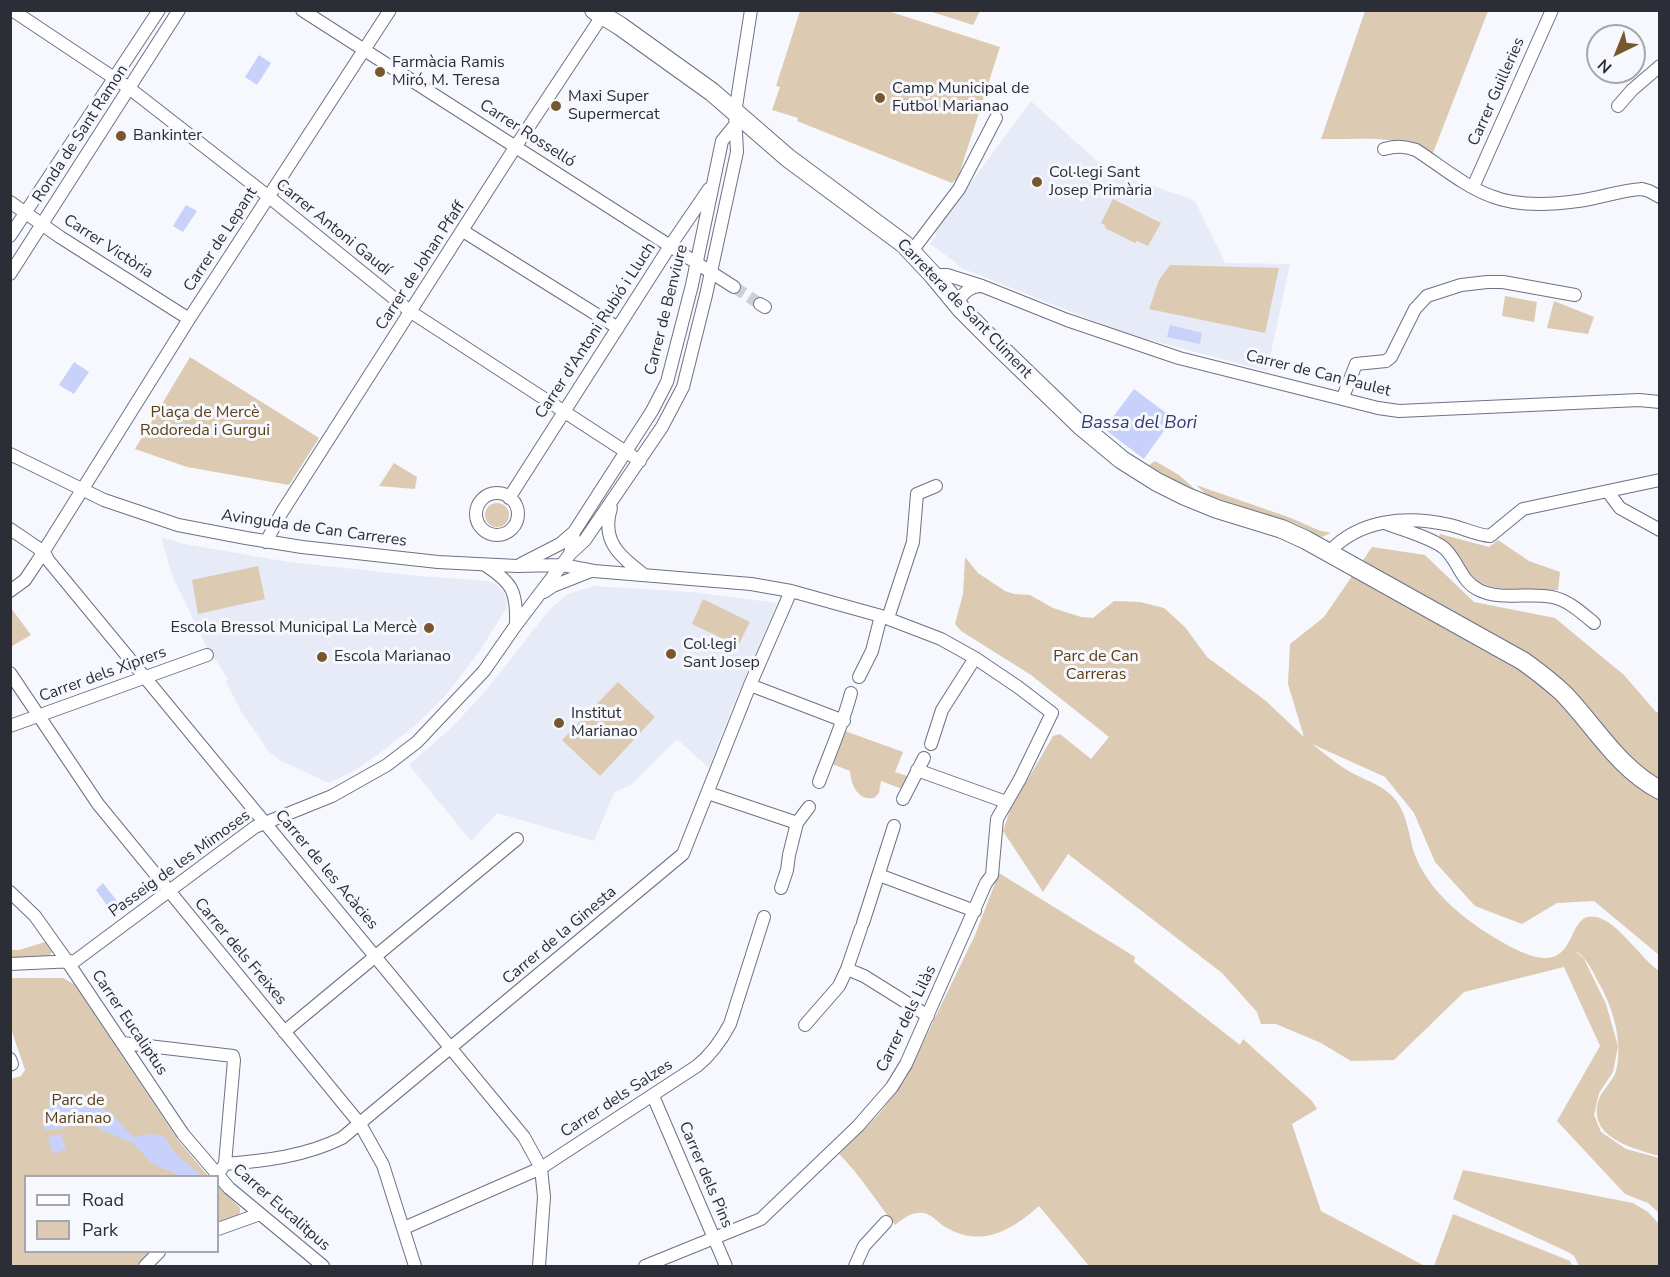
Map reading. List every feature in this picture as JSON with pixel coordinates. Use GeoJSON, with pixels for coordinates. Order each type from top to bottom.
{"type":"FeatureCollection","features":[{"type":"Feature","properties":{"kind":"street","name":"Carrer Antoni Gaudí"},"geometry":{"type":"LineString","coordinates":[[12,10],[129,88],[411,312],[640,461]]}},
{"type":"Feature","properties":{"kind":"street","name":"Ronda de Sant Ramon"},"geometry":{"type":"LineString","coordinates":[[10,236],[159,10]]}},
{"type":"Feature","properties":{"kind":"street","name":"Ronda de Sant Ramon"},"geometry":{"type":"LineString","coordinates":[[10,274],[179,10]]}},
{"type":"Feature","properties":{"kind":"street","name":"Carrer Rosselló"},"geometry":{"type":"LineString","coordinates":[[302,10],[734,287]]}},
{"type":"Feature","properties":{"kind":"street","name":"Carrer de Lepant"},"geometry":{"type":"LineString","coordinates":[[10,591],[25,579],[44,552],[81,489],[189,319],[390,10]]}},
{"type":"Feature","properties":{"kind":"street","name":"Carrer de Benviure"},"geometry":{"type":"LineString","coordinates":[[562,565],[585,540],[613,501],[671,411],[683,387],[737,152],[735,119],[751,10]]}},
{"type":"Feature","properties":{"kind":"street","name":"Carrer Guilleries"},"geometry":{"type":"LineString","coordinates":[[1473,187],[1552,10]]}},
{"type":"Feature","properties":{"kind":"street","name":"Carretera de Sant Climent"},"geometry":{"type":"LineString","coordinates":[[601,12],[712,92],[735,119],[912,251],[956,304],[1081,426],[1122,460],[1185,496],[1217,509],[1282,529],[1329,552],[1507,652],[1545,677],[1571,702],[1622,763],[1642,781],[1659,790]]}},
{"type":"Feature","properties":{"kind":"street","name":"Carrer de Johan Pfaff"},"geometry":{"type":"LineString","coordinates":[[266,542],[282,512],[601,12]]}},
{"type":"Feature","properties":{"kind":"street"},"geometry":{"type":"LineString","coordinates":[[1618,106],[1659,66]]}},
{"type":"Feature","properties":{"kind":"street"},"geometry":{"type":"LineString","coordinates":[[912,251],[959,189],[996,118]]}},
{"type":"Feature","properties":{"kind":"street","name":"Carrer de Benviure"},"geometry":{"type":"LineString","coordinates":[[570,554],[574,532],[626,453],[667,382],[696,264],[722,141],[735,119]]}},
{"type":"Feature","properties":{"kind":"street"},"geometry":{"type":"LineString","coordinates":[[1384,149],[1396,146],[1416,150],[1473,187],[1492,196],[1514,202],[1545,204],[1581,200],[1632,189],[1649,190],[1659,197]]}},
{"type":"Feature","properties":{"kind":"street","name":"Carrer d'Antoni Rubió i Lluch"},"geometry":{"type":"LineString","coordinates":[[509,498],[670,246],[713,183]]}},
{"type":"Feature","properties":{"kind":"street","name":"Carrer Victòria"},"geometry":{"type":"LineString","coordinates":[[10,202],[189,319]]}},
{"type":"Feature","properties":{"kind":"street"},"geometry":{"type":"LineString","coordinates":[[463,231],[618,328]]}},
{"type":"Feature","properties":{"kind":"street","name":"Carrer de Can Paulet"},"geometry":{"type":"LineString","coordinates":[[933,275],[947,275],[982,286],[1067,320],[1179,358],[1343,397],[1378,408],[1399,411],[1605,401],[1659,402]]}},
{"type":"Feature","properties":{"kind":"street"},"geometry":{"type":"LineString","coordinates":[[1343,397],[1356,364],[1386,361],[1391,357],[1415,309],[1427,296],[1461,285],[1487,282],[1503,282],[1575,295]]}},
{"type":"Feature","properties":{"kind":"street"},"geometry":{"type":"LineString","coordinates":[[956,304],[968,290],[974,286],[982,286]]}},
{"type":"Feature","properties":{"kind":"street","name":"Avinguda de Can Carreres"},"geometry":{"type":"LineString","coordinates":[[10,454],[104,500],[178,525],[266,542],[438,562],[517,566],[562,565],[751,584],[791,591],[885,617],[941,639],[975,658],[1052,713]]}},
{"type":"Feature","properties":{"kind":"street"},"geometry":{"type":"LineString","coordinates":[[1329,552],[1347,536],[1370,525],[1410,519],[1431,521],[1490,536],[1522,509],[1659,480]]}},
{"type":"Feature","properties":{"kind":"street"},"geometry":{"type":"LineString","coordinates":[[859,676],[872,651],[913,542],[917,494],[936,486]]}},
{"type":"Feature","properties":{"kind":"street"},"geometry":{"type":"LineString","coordinates":[[1608,492],[1620,508],[1659,530]]}},
{"type":"Feature","properties":{"kind":"street","name":"Carrer de Benviure"},"geometry":{"type":"LineString","coordinates":[[613,501],[607,520],[608,531],[620,555],[643,574]]}},
{"type":"Feature","properties":{"kind":"street"},"geometry":{"type":"LineString","coordinates":[[1424,538],[1431,521]]}},
{"type":"Feature","properties":{"kind":"street"},"geometry":{"type":"LineString","coordinates":[[1384,523],[1443,547],[1452,556],[1466,580],[1479,591],[1497,596],[1550,597],[1561,600],[1594,623]]}},
{"type":"Feature","properties":{"kind":"street","name":"Carrer de les Acàcies"},"geometry":{"type":"LineString","coordinates":[[10,529],[44,552],[48,561],[525,1137],[541,1168],[544,1197],[539,1266]]}},
{"type":"Feature","properties":{"kind":"street","name":"Avinguda de Can Carreres"},"geometry":{"type":"LineString","coordinates":[[517,566],[560,544],[574,532]]}},
{"type":"Feature","properties":{"kind":"street"},"geometry":{"type":"LineString","coordinates":[[485,565],[502,577],[513,591],[516,600],[516,625]]}},
{"type":"Feature","properties":{"kind":"street","name":"Passeig de les Mimoses"},"geometry":{"type":"LineString","coordinates":[[10,964],[75,961],[255,827],[332,796],[387,765],[417,742],[484,671],[562,565]]}},
{"type":"Feature","properties":{"kind":"street","name":"Avinguda de Can Carreres"},"geometry":{"type":"LineString","coordinates":[[538,596],[553,586],[594,570]]}},
{"type":"Feature","properties":{"kind":"street","name":"Carrer de la Ginesta"},"geometry":{"type":"LineString","coordinates":[[225,1164],[275,1159],[319,1148],[342,1138],[683,854],[750,685],[791,591]]}},
{"type":"Feature","properties":{"kind":"street","name":"Carrer dels Xiprers"},"geometry":{"type":"LineString","coordinates":[[10,726],[207,655]]}},
{"type":"Feature","properties":{"kind":"street"},"geometry":{"type":"LineString","coordinates":[[931,744],[942,710],[975,658]]}},
{"type":"Feature","properties":{"kind":"street","name":"Carrer dels Freixes"},"geometry":{"type":"LineString","coordinates":[[10,673],[98,804],[360,1125],[383,1165],[415,1266]]}},
{"type":"Feature","properties":{"kind":"street"},"geometry":{"type":"LineString","coordinates":[[750,685],[844,720]]}},
{"type":"Feature","properties":{"kind":"street"},"geometry":{"type":"LineString","coordinates":[[819,782],[831,747],[844,720],[852,693]]}},
{"type":"Feature","properties":{"kind":"street","name":"Carrer dels Lilàs"},"geometry":{"type":"LineString","coordinates":[[645,1266],[761,1219],[858,1126],[897,1080],[928,1016],[986,883],[992,875],[997,819],[1020,779],[1052,713]]}},
{"type":"Feature","properties":{"kind":"street"},"geometry":{"type":"LineString","coordinates":[[903,800],[924,758]]}},
{"type":"Feature","properties":{"kind":"street"},"geometry":{"type":"LineString","coordinates":[[917,770],[1006,802]]}},
{"type":"Feature","properties":{"kind":"street"},"geometry":{"type":"LineString","coordinates":[[708,793],[797,823]]}},
{"type":"Feature","properties":{"kind":"street"},"geometry":{"type":"LineString","coordinates":[[781,888],[797,823],[809,807]]}},
{"type":"Feature","properties":{"kind":"street"},"geometry":{"type":"LineString","coordinates":[[805,1024],[839,986],[847,969],[894,826]]}},
{"type":"Feature","properties":{"kind":"street"},"geometry":{"type":"LineString","coordinates":[[284,1032],[517,839]]}},
{"type":"Feature","properties":{"kind":"street"},"geometry":{"type":"LineString","coordinates":[[879,875],[975,911]]}},
{"type":"Feature","properties":{"kind":"street","name":"Carrer Eucaliptus"},"geometry":{"type":"LineString","coordinates":[[10,892],[35,916],[183,1134],[217,1175]]}},
{"type":"Feature","properties":{"kind":"street","name":"Carrer dels Salzes"},"geometry":{"type":"LineString","coordinates":[[404,1228],[541,1168],[708,1058],[730,1024],[764,916]]}},
{"type":"Feature","properties":{"kind":"street"},"geometry":{"type":"LineString","coordinates":[[847,969],[864,975],[928,1016]]}},
{"type":"Feature","properties":{"kind":"street"},"geometry":{"type":"LineString","coordinates":[[123,1043],[233,1056],[225,1164],[217,1175]]}},
{"type":"Feature","properties":{"kind":"street","name":"Carrer dels Pins"},"geometry":{"type":"LineString","coordinates":[[653,1096],[726,1266]]}},
{"type":"Feature","properties":{"kind":"street","name":"Carrer Eucalitpus"},"geometry":{"type":"LineString","coordinates":[[219,1177],[323,1266]]}},
{"type":"Feature","properties":{"kind":"street"},"geometry":{"type":"LineString","coordinates":[[219,1229],[260,1214]]}},
{"type":"Feature","properties":{"kind":"street"},"geometry":{"type":"LineString","coordinates":[[855,1266],[864,1246],[886,1222]]}},
{"type":"Feature","properties":{"kind":"street"},"geometry":{"type":"LineString","coordinates":[[145,1266],[157,1253]]}},
{"type":"Feature","properties":{"kind":"shaded area"},"geometry":{"type":"Polygon","coordinates":[[[1031,101],[1109,172],[1189,198],[1196,203],[1225,263],[1290,264],[1267,371],[1124,333],[959,267],[930,244],[937,235],[934,233],[1031,101]]]}},
{"type":"Feature","properties":{"kind":"shaded area","name":"Escola Marianao"},"geometry":{"type":"Polygon","coordinates":[[[161,537],[184,544],[289,562],[488,581],[496,584],[504,593],[507,600],[506,609],[479,652],[446,695],[416,725],[352,772],[329,783],[281,761],[269,752],[242,713],[226,682],[228,679],[206,646],[172,575],[161,537]]]}},
{"type":"Feature","properties":{"kind":"shaded area"},"geometry":{"type":"Polygon","coordinates":[[[594,586],[691,592],[777,603],[709,768],[677,739],[632,784],[614,793],[594,841],[497,813],[471,841],[409,765],[450,729],[483,694],[550,609],[568,594],[594,586]]]}},
{"type":"Feature","properties":{"kind":"green space"},"geometry":{"type":"Polygon","coordinates":[[[980,10],[973,25],[929,11],[980,10]]]}},
{"type":"Feature","properties":{"kind":"green space","name":"Camp Municipal de Futbol Marianao"},"geometry":{"type":"Polygon","coordinates":[[[800,11],[888,11],[1000,47],[957,181],[952,183],[797,121],[798,118],[772,110],[780,87],[776,86],[800,11]]]}},
{"type":"Feature","properties":{"kind":"green space"},"geometry":{"type":"Polygon","coordinates":[[[1365,11],[1488,11],[1433,153],[1393,140],[1321,139],[1365,11]]]}},
{"type":"Feature","properties":{"kind":"green space"},"geometry":{"type":"Polygon","coordinates":[[[1113,199],[1161,223],[1148,246],[1137,241],[1135,243],[1105,228],[1106,226],[1101,223],[1113,199]]]}},
{"type":"Feature","properties":{"kind":"green space"},"geometry":{"type":"Polygon","coordinates":[[[1170,265],[1279,268],[1265,333],[1149,309],[1159,280],[1170,265]]]}},
{"type":"Feature","properties":{"kind":"green space"},"geometry":{"type":"Polygon","coordinates":[[[1505,296],[1537,302],[1534,322],[1502,316],[1505,296]]]}},
{"type":"Feature","properties":{"kind":"green space"},"geometry":{"type":"Polygon","coordinates":[[[1554,301],[1594,317],[1588,334],[1547,328],[1554,301]]]}},
{"type":"Feature","properties":{"kind":"green space","name":"Plaça de Mercè Rodoreda i Gurgui"},"geometry":{"type":"Polygon","coordinates":[[[190,357],[319,438],[289,485],[187,467],[135,449],[190,357]]]}},
{"type":"Feature","properties":{"kind":"green space"},"geometry":{"type":"Polygon","coordinates":[[[1155,461],[1179,475],[1197,491],[1149,465],[1155,461]]]}},
{"type":"Feature","properties":{"kind":"green space"},"geometry":{"type":"Polygon","coordinates":[[[394,463],[417,477],[415,489],[379,486],[394,463]]]}},
{"type":"Feature","properties":{"kind":"green space"},"geometry":{"type":"Polygon","coordinates":[[[1196,485],[1331,533],[1322,537],[1296,524],[1207,495],[1196,485]]]}},
{"type":"Feature","properties":{"kind":"green space"},"geometry":{"type":"Polygon","coordinates":[[[497,503],[506,506],[509,515],[506,524],[497,527],[488,524],[485,515],[488,506],[497,503]]]}},
{"type":"Feature","properties":{"kind":"green space"},"geometry":{"type":"Polygon","coordinates":[[[1440,534],[1489,547],[1498,540],[1529,561],[1560,572],[1558,590],[1512,590],[1479,582],[1439,536],[1440,534]]]}},
{"type":"Feature","properties":{"kind":"green space","name":"Parc de Can Carreras"},"geometry":{"type":"Polygon","coordinates":[[[1372,547],[1425,555],[1474,602],[1555,618],[1624,675],[1656,712],[1659,712],[1659,955],[1594,901],[1557,903],[1522,924],[1475,906],[1435,862],[1414,813],[1385,777],[1312,744],[1347,770],[1392,796],[1401,809],[1422,870],[1454,908],[1481,929],[1509,946],[1534,956],[1551,957],[1562,952],[1580,922],[1589,917],[1602,919],[1616,928],[1659,971],[1659,1156],[1614,1139],[1599,1123],[1597,1112],[1599,1099],[1616,1071],[1618,1046],[1613,1072],[1599,1093],[1594,1115],[1601,1132],[1626,1149],[1659,1158],[1659,1213],[1648,1203],[1625,1194],[1557,1121],[1600,1046],[1564,967],[1464,992],[1394,1060],[1351,1061],[1321,1043],[1276,1024],[1261,1024],[1257,1012],[1222,973],[1068,854],[1043,892],[1003,831],[1010,810],[1053,736],[1060,734],[1091,759],[1109,737],[1031,675],[961,631],[955,624],[963,594],[965,557],[978,573],[1005,591],[1030,595],[1053,608],[1081,617],[1093,618],[1114,601],[1140,602],[1164,608],[1185,627],[1207,657],[1266,701],[1304,737],[1288,684],[1290,644],[1324,617],[1372,547]],[[1574,950],[1584,959],[1606,1004],[1618,1046],[1616,1028],[1606,996],[1587,962],[1579,953],[1574,950]]]}},
{"type":"Feature","properties":{"kind":"green space"},"geometry":{"type":"Polygon","coordinates":[[[258,566],[265,599],[198,614],[192,580],[258,566]]]}},
{"type":"Feature","properties":{"kind":"green space"},"geometry":{"type":"Polygon","coordinates":[[[703,599],[750,622],[738,646],[692,624],[703,599]]]}},
{"type":"Feature","properties":{"kind":"green space"},"geometry":{"type":"Polygon","coordinates":[[[11,608],[31,635],[12,646],[10,644],[11,608]]]}},
{"type":"Feature","properties":{"kind":"green space"},"geometry":{"type":"Polygon","coordinates":[[[618,682],[655,717],[600,776],[562,740],[618,682]]]}},
{"type":"Feature","properties":{"kind":"green space"},"geometry":{"type":"Polygon","coordinates":[[[845,731],[903,752],[895,772],[907,776],[902,789],[881,781],[879,793],[874,798],[864,797],[856,791],[850,771],[832,764],[845,731]]]}},
{"type":"Feature","properties":{"kind":"green space"},"geometry":{"type":"Polygon","coordinates":[[[999,873],[1135,957],[1134,962],[1240,1045],[1243,1039],[1312,1101],[1317,1109],[1292,1124],[1321,1211],[1425,1266],[1089,1266],[1039,1206],[1007,1229],[984,1236],[960,1234],[924,1213],[912,1214],[895,1225],[839,1154],[879,1114],[905,1080],[975,935],[999,873]]]}},
{"type":"Feature","properties":{"kind":"green space"},"geometry":{"type":"Polygon","coordinates":[[[45,942],[52,952],[49,956],[11,959],[11,950],[19,950],[45,942]]]}},
{"type":"Feature","properties":{"kind":"green space","name":"Parc de Marianao"},"geometry":{"type":"Polygon","coordinates":[[[10,978],[63,978],[74,984],[178,1140],[207,1175],[24,1175],[24,1253],[149,1253],[137,1266],[11,1266],[11,1079],[21,1076],[25,1070],[11,1029],[10,978]]]}},
{"type":"Feature","properties":{"kind":"green space"},"geometry":{"type":"Polygon","coordinates":[[[1463,1170],[1633,1203],[1648,1212],[1659,1224],[1659,1266],[1579,1266],[1574,1256],[1568,1252],[1453,1199],[1463,1170]]]}},
{"type":"Feature","properties":{"kind":"green space"},"geometry":{"type":"Polygon","coordinates":[[[219,1187],[240,1208],[237,1217],[219,1222],[219,1187]]]}},
{"type":"Feature","properties":{"kind":"green space"},"geometry":{"type":"Polygon","coordinates":[[[1453,1214],[1570,1261],[1572,1266],[1434,1266],[1453,1214]]]}},
{"type":"Feature","properties":{"kind":"water"},"geometry":{"type":"Polygon","coordinates":[[[259,55],[271,63],[257,85],[245,77],[259,55]]]}},
{"type":"Feature","properties":{"kind":"water"},"geometry":{"type":"Polygon","coordinates":[[[186,205],[197,211],[183,232],[173,226],[186,205]]]}},
{"type":"Feature","properties":{"kind":"water"},"geometry":{"type":"Polygon","coordinates":[[[1170,325],[1202,333],[1200,344],[1167,337],[1170,325]]]}},
{"type":"Feature","properties":{"kind":"water"},"geometry":{"type":"Polygon","coordinates":[[[74,362],[89,372],[74,394],[59,385],[74,362]]]}},
{"type":"Feature","properties":{"kind":"water","name":"Bassa del Bori"},"geometry":{"type":"Polygon","coordinates":[[[1134,389],[1173,418],[1144,459],[1104,429],[1134,389]]]}},
{"type":"Feature","properties":{"kind":"water"},"geometry":{"type":"Polygon","coordinates":[[[103,883],[117,901],[108,907],[96,890],[103,883]]]}},
{"type":"Feature","properties":{"kind":"water"},"geometry":{"type":"Polygon","coordinates":[[[90,1103],[110,1112],[133,1137],[150,1134],[163,1136],[173,1151],[201,1175],[178,1175],[151,1163],[133,1143],[103,1131],[89,1122],[71,1121],[65,1128],[44,1130],[42,1113],[51,1106],[90,1103]]]}},
{"type":"Feature","properties":{"kind":"water"},"geometry":{"type":"Polygon","coordinates":[[[61,1134],[66,1149],[53,1154],[48,1139],[61,1134]]]}},
{"type":"Feature","properties":{"kind":"tunnel"},"geometry":{"type":"LineString","coordinates":[[734,287],[760,304]]}},
{"type":"Feature","properties":{"kind":"place","name":"Farmàcia Ramis Miró, M. Teresa"},"geometry":{"type":"Point","coordinates":[380,72]}},
{"type":"Feature","properties":{"kind":"place","name":"Camp Municipal de Futbol Marianao"},"geometry":{"type":"Point","coordinates":[880,98]}},
{"type":"Feature","properties":{"kind":"place","name":"Maxi Super Supermercat"},"geometry":{"type":"Point","coordinates":[556,106]}},
{"type":"Feature","properties":{"kind":"place","name":"Bankinter"},"geometry":{"type":"Point","coordinates":[121,136]}},
{"type":"Feature","properties":{"kind":"place","name":"Col·legi Sant Josep Primària"},"geometry":{"type":"Point","coordinates":[1037,182]}},
{"type":"Feature","properties":{"kind":"place","name":"Escola Bressol Municipal La Mercè"},"geometry":{"type":"Point","coordinates":[429,628]}},
{"type":"Feature","properties":{"kind":"place","name":"Col·legi Sant Josep"},"geometry":{"type":"Point","coordinates":[671,654]}},
{"type":"Feature","properties":{"kind":"place","name":"Escola Marianao"},"geometry":{"type":"Point","coordinates":[322,657]}},
{"type":"Feature","properties":{"kind":"place","name":"Institut Marianao"},"geometry":{"type":"Point","coordinates":[559,723]}}]}
